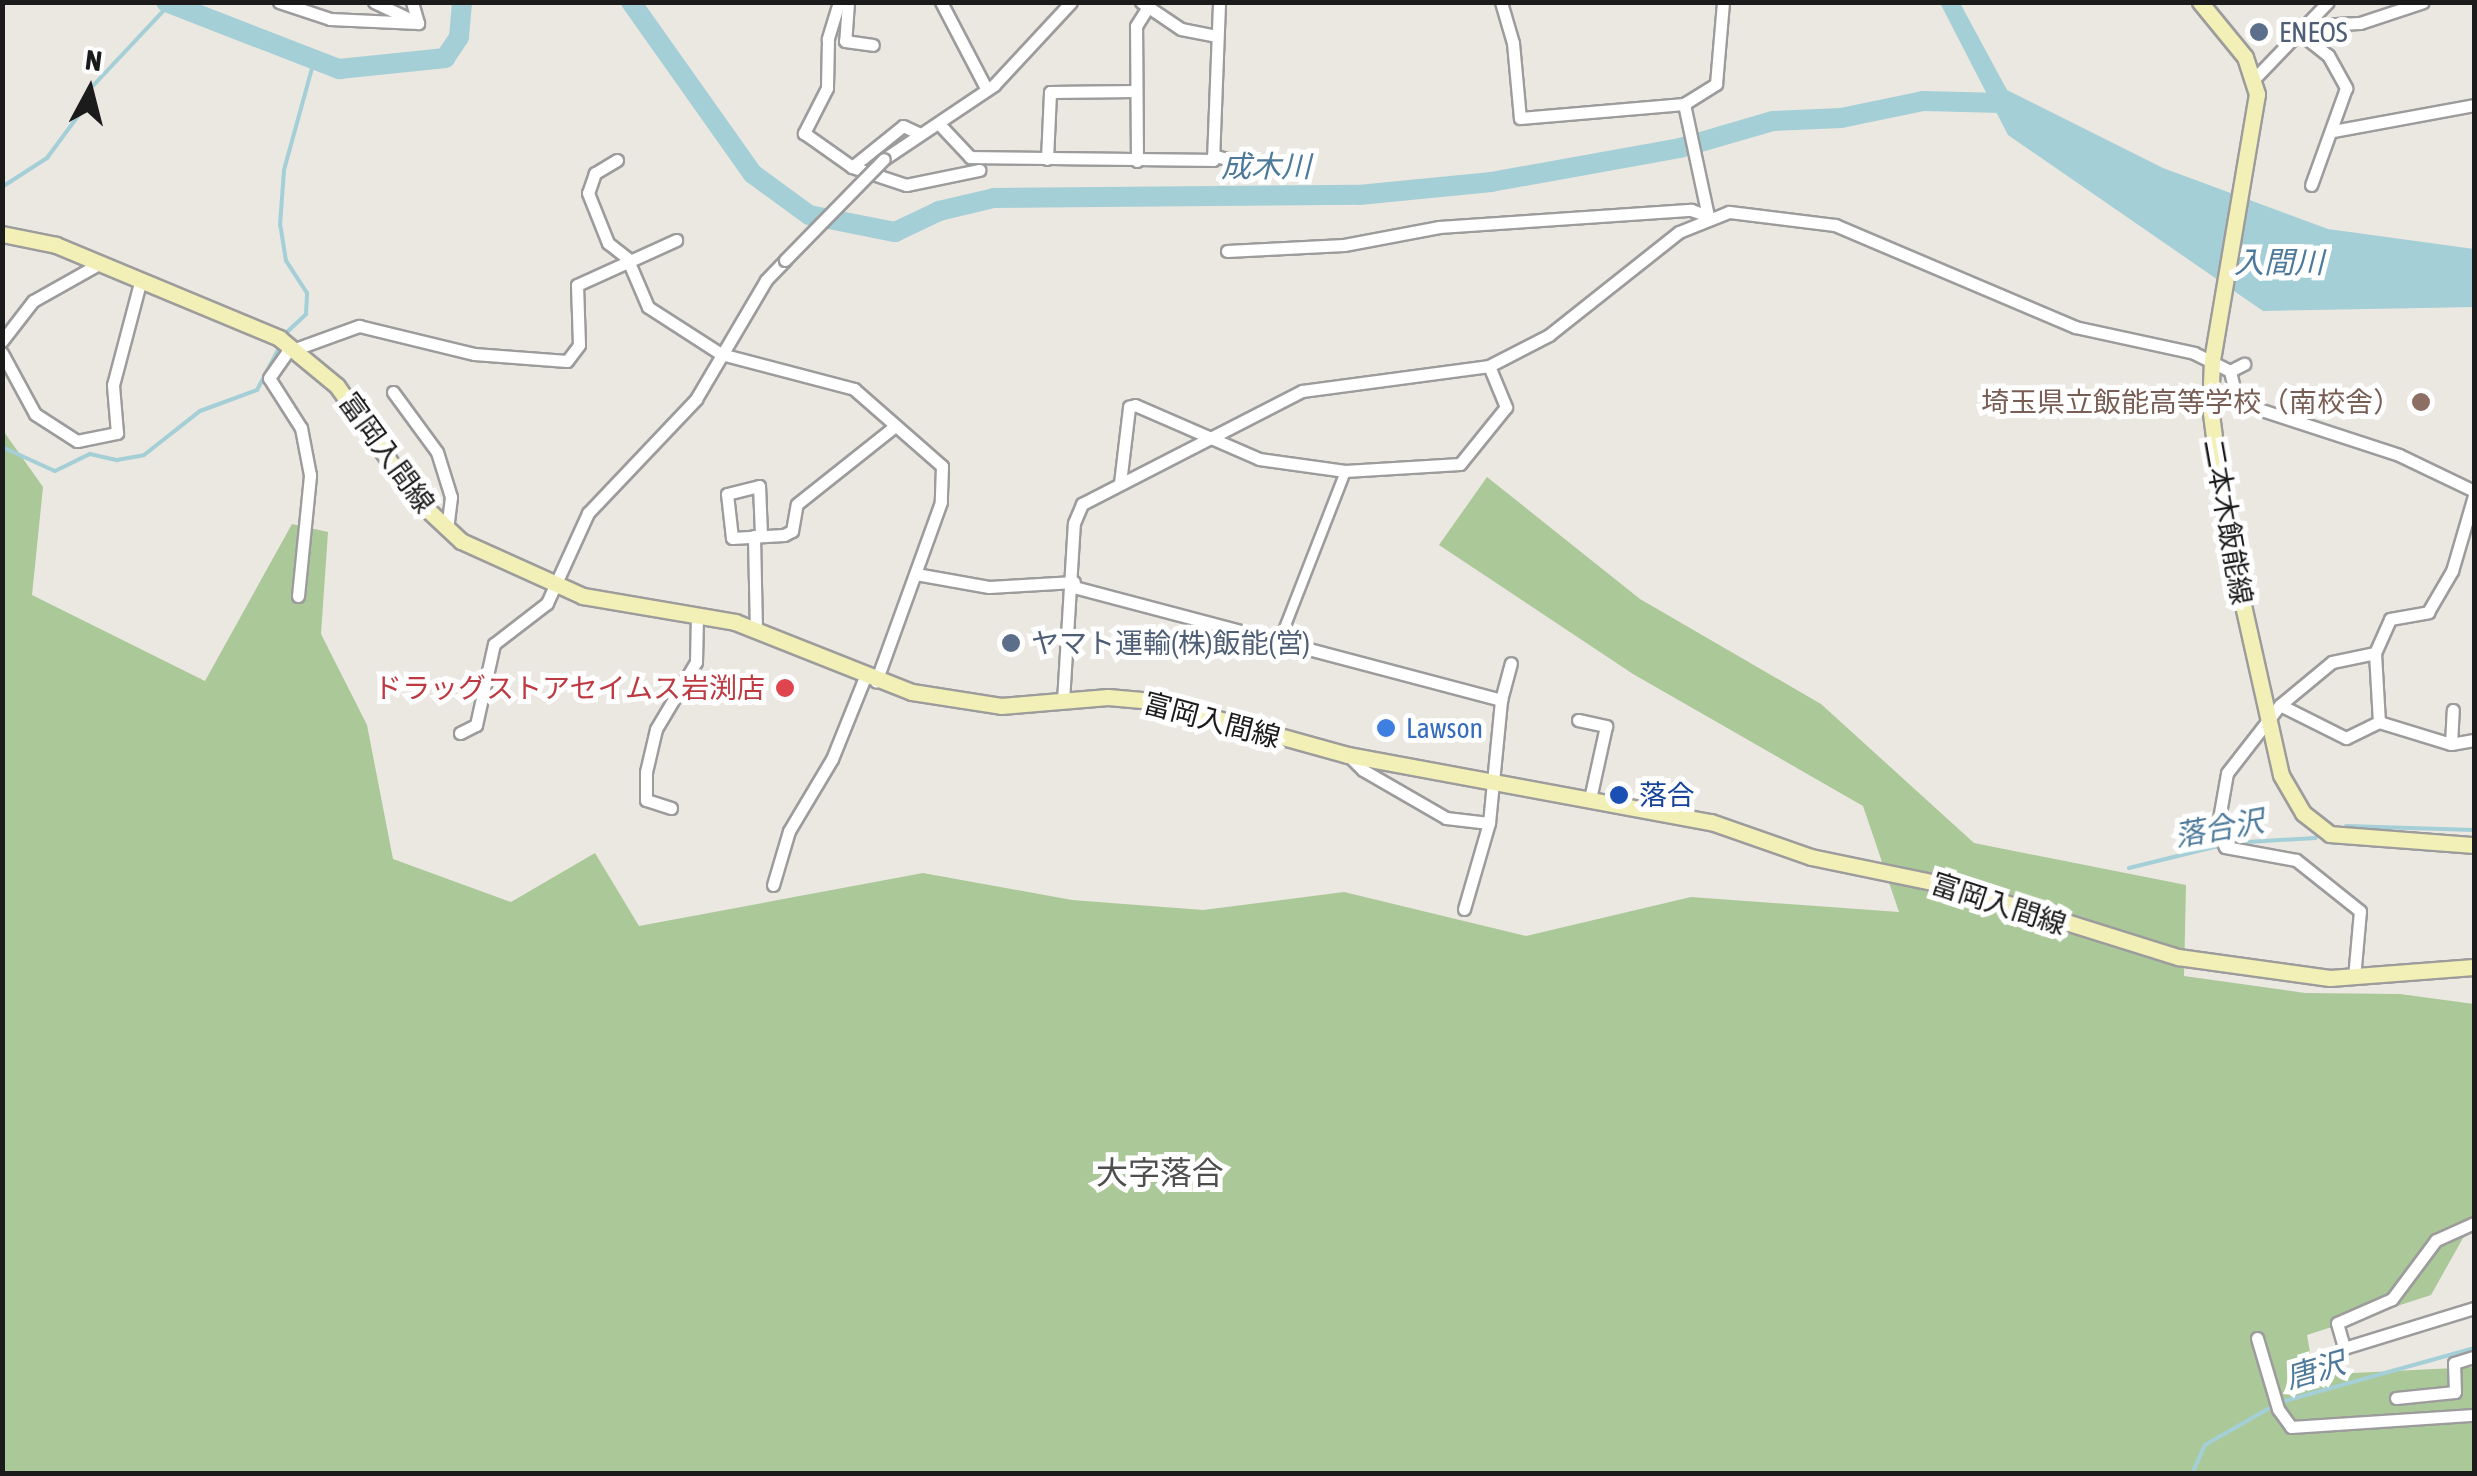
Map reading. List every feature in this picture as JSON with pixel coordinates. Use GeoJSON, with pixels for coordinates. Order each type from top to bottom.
{"type":"FeatureCollection","features":[{"type":"Feature","properties":{"kind":"main road"},"geometry":{"type":"LineString","coordinates":[[2200,2],[2255,78]]}},
{"type":"Feature","properties":{"kind":"main road","name":"二本木飯能線"},"geometry":{"type":"LineString","coordinates":[[2255,78],[2248,170],[2213,355],[2220,495],[2284,786],[2318,827],[2359,840],[2474,845]]}},
{"type":"Feature","properties":{"kind":"main road","name":"富岡入間線"},"geometry":{"type":"LineString","coordinates":[[2,234],[56,245],[292,347],[350,400],[415,498],[447,530],[480,552],[556,586],[627,608],[696,616],[756,629],[871,679],[988,705],[1152,702],[1348,755],[1710,822],[1812,856],[1951,886],[2134,947],[2306,976],[2354,978],[2474,967]]}},
{"type":"Feature","properties":{"kind":"street"},"geometry":{"type":"LineString","coordinates":[[279,2],[330,19],[418,23]]}},
{"type":"Feature","properties":{"kind":"street"},"geometry":{"type":"LineString","coordinates":[[374,2],[418,23]]}},
{"type":"Feature","properties":{"kind":"street"},"geometry":{"type":"LineString","coordinates":[[412,2],[418,23]]}},
{"type":"Feature","properties":{"kind":"street"},"geometry":{"type":"LineString","coordinates":[[839,2],[828,40],[827,88],[804,133],[852,167],[906,184],[979,170]]}},
{"type":"Feature","properties":{"kind":"street"},"geometry":{"type":"LineString","coordinates":[[848,2],[845,41],[873,46]]}},
{"type":"Feature","properties":{"kind":"street"},"geometry":{"type":"LineString","coordinates":[[941,2],[987,90]]}},
{"type":"Feature","properties":{"kind":"street"},"geometry":{"type":"LineString","coordinates":[[460,733],[476,725],[494,644],[547,603],[588,513],[696,400],[721,354],[785,260],[884,159],[987,90],[1071,2]]}},
{"type":"Feature","properties":{"kind":"street"},"geometry":{"type":"LineString","coordinates":[[1213,155],[1219,2]]}},
{"type":"Feature","properties":{"kind":"street"},"geometry":{"type":"LineString","coordinates":[[1501,2],[1514,43],[1520,118],[1684,104],[1716,84],[1723,2]]}},
{"type":"Feature","properties":{"kind":"street"},"geometry":{"type":"LineString","coordinates":[[2255,78],[2312,25],[2328,2]]}},
{"type":"Feature","properties":{"kind":"street"},"geometry":{"type":"LineString","coordinates":[[2312,25],[2360,23],[2423,2]]}},
{"type":"Feature","properties":{"kind":"street"},"geometry":{"type":"LineString","coordinates":[[1137,161],[1136,26],[1144,5],[1181,29],[1217,36]]}},
{"type":"Feature","properties":{"kind":"street"},"geometry":{"type":"LineString","coordinates":[[2302,35],[2328,55],[2346,88],[2311,185]]}},
{"type":"Feature","properties":{"kind":"street"},"geometry":{"type":"LineString","coordinates":[[1047,159],[1050,92],[1136,91]]}},
{"type":"Feature","properties":{"kind":"street"},"geometry":{"type":"LineString","coordinates":[[1684,104],[1708,216]]}},
{"type":"Feature","properties":{"kind":"street"},"geometry":{"type":"LineString","coordinates":[[2332,131],[2416,121],[2474,105]]}},
{"type":"Feature","properties":{"kind":"street"},"geometry":{"type":"LineString","coordinates":[[940,125],[970,157],[1137,161],[1213,155],[1256,168]]}},
{"type":"Feature","properties":{"kind":"street"},"geometry":{"type":"LineString","coordinates":[[852,167],[903,126],[920,134]]}},
{"type":"Feature","properties":{"kind":"street"},"geometry":{"type":"LineString","coordinates":[[618,160],[595,173],[588,193],[608,243],[627,258],[648,307],[721,354],[854,389],[942,466],[944,481],[916,574],[832,759],[790,832],[772,886]]}},
{"type":"Feature","properties":{"kind":"street"},"geometry":{"type":"LineString","coordinates":[[1227,251],[1344,246],[1439,227],[1692,210],[1708,216],[1753,211],[1835,225],[2048,317],[2213,355],[2230,371],[2237,402],[2415,461],[2474,493],[2452,571],[2434,603],[2415,616],[2390,619],[2375,653],[2379,722]]}},
{"type":"Feature","properties":{"kind":"street"},"geometry":{"type":"LineString","coordinates":[[1063,701],[1074,585],[1076,509],[1210,436],[1320,386],[1489,366],[1549,335],[1708,216]]}},
{"type":"Feature","properties":{"kind":"street"},"geometry":{"type":"LineString","coordinates":[[298,596],[310,475],[301,428],[270,378],[292,347],[312,348],[360,326],[375,326],[474,354],[568,361],[580,345],[577,285],[627,258],[676,240]]}},
{"type":"Feature","properties":{"kind":"street"},"geometry":{"type":"LineString","coordinates":[[2,342],[33,302],[98,264]]}},
{"type":"Feature","properties":{"kind":"street"},"geometry":{"type":"LineString","coordinates":[[2,354],[35,414],[77,441],[117,433],[113,386],[140,283]]}},
{"type":"Feature","properties":{"kind":"street"},"geometry":{"type":"LineString","coordinates":[[2230,371],[2244,364]]}},
{"type":"Feature","properties":{"kind":"street"},"geometry":{"type":"LineString","coordinates":[[1120,483],[1129,407],[1168,415],[1260,459],[1345,471],[1460,464],[1506,407],[1489,366]]}},
{"type":"Feature","properties":{"kind":"street"},"geometry":{"type":"LineString","coordinates":[[393,392],[437,452],[451,497],[447,530]]}},
{"type":"Feature","properties":{"kind":"street"},"geometry":{"type":"LineString","coordinates":[[756,629],[758,536],[759,486],[727,494],[732,538],[758,536],[792,530],[797,504],[895,426]]}},
{"type":"Feature","properties":{"kind":"street"},"geometry":{"type":"LineString","coordinates":[[1278,643],[1345,471]]}},
{"type":"Feature","properties":{"kind":"street"},"geometry":{"type":"LineString","coordinates":[[916,574],[989,587],[1074,585],[1500,700]]}},
{"type":"Feature","properties":{"kind":"street"},"geometry":{"type":"LineString","coordinates":[[671,808],[646,800],[646,772],[656,729],[696,662],[696,616]]}},
{"type":"Feature","properties":{"kind":"street"},"geometry":{"type":"LineString","coordinates":[[2354,978],[2360,912],[2296,860],[2229,852],[2217,830],[2227,773],[2268,719],[2332,662],[2375,653]]}},
{"type":"Feature","properties":{"kind":"street"},"geometry":{"type":"LineString","coordinates":[[1464,910],[1497,781],[1500,700],[1510,663]]}},
{"type":"Feature","properties":{"kind":"street"},"geometry":{"type":"LineString","coordinates":[[2280,706],[2346,738],[2379,722],[2452,744],[2474,740]]}},
{"type":"Feature","properties":{"kind":"street"},"geometry":{"type":"LineString","coordinates":[[2452,744],[2453,710]]}},
{"type":"Feature","properties":{"kind":"street"},"geometry":{"type":"LineString","coordinates":[[1578,720],[1606,726],[1590,798]]}},
{"type":"Feature","properties":{"kind":"street"},"geometry":{"type":"LineString","coordinates":[[1348,755],[1363,770],[1446,818],[1489,823]]}},
{"type":"Feature","properties":{"kind":"street"},"geometry":{"type":"LineString","coordinates":[[2474,1223],[2436,1240],[2392,1300],[2337,1323],[2344,1348],[2474,1308]]}},
{"type":"Feature","properties":{"kind":"street"},"geometry":{"type":"LineString","coordinates":[[2257,1338],[2278,1409],[2291,1427],[2310,1429],[2474,1415]]}},
{"type":"Feature","properties":{"kind":"street"},"geometry":{"type":"LineString","coordinates":[[2396,1398],[2454,1392],[2454,1363],[2474,1358]]}},
{"type":"Feature","properties":{"kind":"green space"},"geometry":{"type":"Polygon","coordinates":[[[2,429],[43,487],[32,595],[205,681],[292,524],[328,532],[321,634],[367,725],[393,859],[511,902],[595,853],[639,926],[923,873],[1072,900],[1203,910],[1344,892],[1526,936],[1691,897],[1899,912],[1863,806],[1633,674],[1439,545],[1487,477],[1640,599],[1821,704],[1974,843],[2186,885],[2184,976],[2305,993],[2400,994],[2474,1004],[2474,1231],[2463,1238],[2431,1295],[2307,1335],[2314,1375],[2474,1367],[2474,1473],[3,1473],[2,429]]]}},
{"type":"Feature","properties":{"kind":"water","name":"入間川"},"geometry":{"type":"Polygon","coordinates":[[[1940,3],[1960,3],[2007,90],[2163,168],[2328,229],[2474,249],[2474,307],[2263,311],[2008,135],[1940,3]]]}},
{"type":"Feature","properties":{"kind":"waterway","name":"成木川"},"geometry":{"type":"LineString","coordinates":[[166,2],[339,69],[445,58],[459,37],[462,2]]}},
{"type":"Feature","properties":{"kind":"waterway","name":"成木川"},"geometry":{"type":"LineString","coordinates":[[631,2],[753,174],[809,215],[895,232],[939,211],[994,198],[1359,195],[1491,182],[1680,148],[1773,121],[1841,118],[1923,101],[2003,103]]}},
{"type":"Feature","properties":{"kind":"waterway"},"geometry":{"type":"LineString","coordinates":[[2,187],[47,158],[84,108],[90,89],[169,5]]}},
{"type":"Feature","properties":{"kind":"waterway"},"geometry":{"type":"LineString","coordinates":[[287,332],[306,314],[307,293],[286,261],[280,225],[284,170],[314,61]]}},
{"type":"Feature","properties":{"kind":"waterway"},"geometry":{"type":"LineString","coordinates":[[2,447],[55,471],[90,454],[117,460],[144,455],[200,411],[257,390],[278,350]]}},
{"type":"Feature","properties":{"kind":"waterway","name":"落合沢"},"geometry":{"type":"LineString","coordinates":[[2346,826],[2474,830]]}},
{"type":"Feature","properties":{"kind":"waterway","name":"落合沢"},"geometry":{"type":"LineString","coordinates":[[2231,843],[2316,838]]}},
{"type":"Feature","properties":{"kind":"waterway","name":"落合沢"},"geometry":{"type":"LineString","coordinates":[[2129,868],[2222,845]]}},
{"type":"Feature","properties":{"kind":"waterway","name":"唐沢"},"geometry":{"type":"LineString","coordinates":[[2281,1402],[2474,1348]]}},
{"type":"Feature","properties":{"kind":"waterway","name":"唐沢"},"geometry":{"type":"LineString","coordinates":[[2192,1474],[2205,1445],[2273,1406]]}},
{"type":"Feature","properties":{"kind":"place","name":"ENEOS"},"geometry":{"type":"Point","coordinates":[2259,32]}},
{"type":"Feature","properties":{"kind":"place","name":"埼玉県立飯能高等学校（南校舎）"},"geometry":{"type":"Point","coordinates":[2421,402]}},
{"type":"Feature","properties":{"kind":"place","name":"ヤマト運輸(株)飯能(営)"},"geometry":{"type":"Point","coordinates":[1011,643]}},
{"type":"Feature","properties":{"kind":"place","name":"ドラッグストアセイムス岩渕店"},"geometry":{"type":"Point","coordinates":[785,688]}},
{"type":"Feature","properties":{"kind":"place","name":"Lawson"},"geometry":{"type":"Point","coordinates":[1386,728]}},
{"type":"Feature","properties":{"kind":"place","name":"落合"},"geometry":{"type":"Point","coordinates":[1619,795]}},
{"type":"Feature","properties":{"kind":"district","name":"大字落合"},"geometry":{"type":"Point","coordinates":[1160,1173]}}]}
